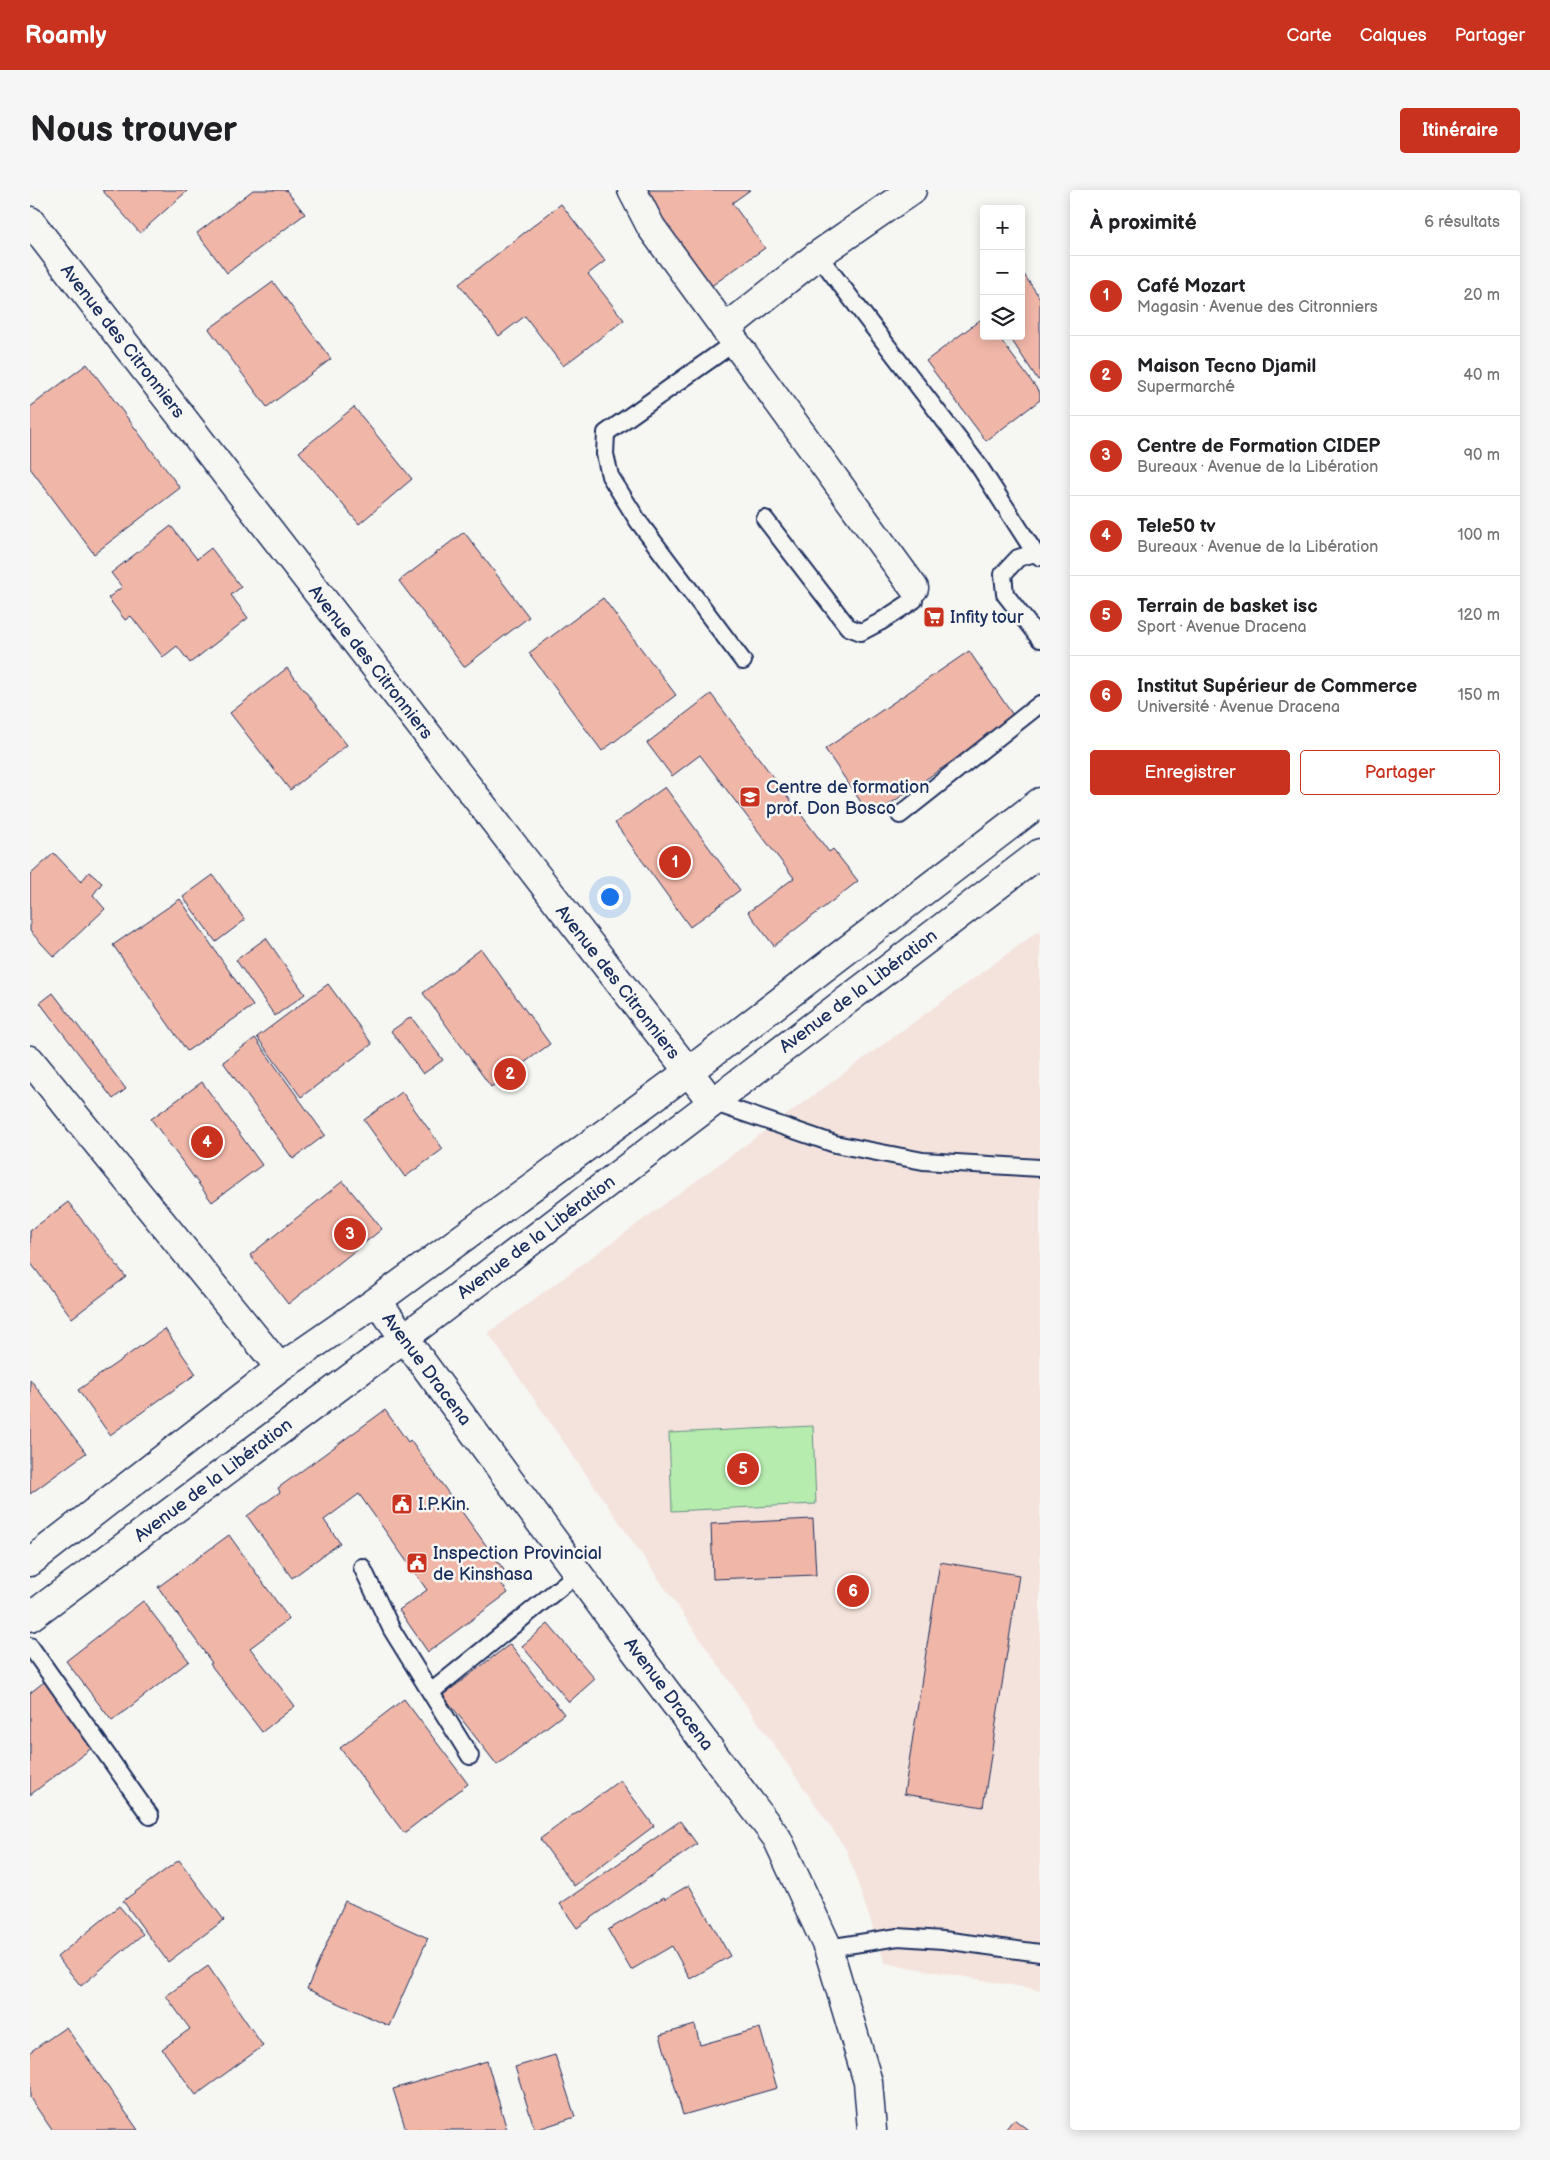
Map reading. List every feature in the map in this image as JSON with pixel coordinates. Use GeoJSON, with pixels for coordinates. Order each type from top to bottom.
{"type":"FeatureCollection","features":[{"type":"Feature","properties":{"kind":"street"},"geometry":{"type":"LineString","coordinates":[[632,190],[651,227],[914,588]]}},
{"type":"Feature","properties":{"kind":"street"},"geometry":{"type":"LineString","coordinates":[[730,335],[818,255],[912,190]]}},
{"type":"Feature","properties":{"kind":"street","name":"Avenue des Citronniers"},"geometry":{"type":"LineString","coordinates":[[30,221],[712,1102]]}},
{"type":"Feature","properties":{"kind":"street"},"geometry":{"type":"LineString","coordinates":[[30,1562],[280,1368],[377,1301],[688,1072],[1040,802]]}},
{"type":"Feature","properties":{"kind":"street","name":"Avenue de la Libération"},"geometry":{"type":"LineString","coordinates":[[30,1617],[404,1338],[1040,853]]}},
{"type":"Feature","properties":{"kind":"street"},"geometry":{"type":"LineString","coordinates":[[30,1060],[280,1368]]}},
{"type":"Feature","properties":{"kind":"street","name":"Avenue Dracena"},"geometry":{"type":"LineString","coordinates":[[377,1301],[777,1838],[828,1948],[868,2082],[872,2130]]}},
{"type":"Feature","properties":{"kind":"lane"},"geometry":{"type":"LineString","coordinates":[[818,255],[979,466],[1037,555],[1018,558],[1003,574],[1005,594],[1040,639]]}},
{"type":"Feature","properties":{"kind":"lane"},"geometry":{"type":"LineString","coordinates":[[730,335],[606,433],[605,454],[610,476],[638,521],[743,661]]}},
{"type":"Feature","properties":{"kind":"lane"},"geometry":{"type":"LineString","coordinates":[[765,519],[848,627],[862,632],[880,622],[914,600],[914,588]]}},
{"type":"Feature","properties":{"kind":"lane"},"geometry":{"type":"LineString","coordinates":[[900,815],[1040,704]]}},
{"type":"Feature","properties":{"kind":"lane"},"geometry":{"type":"LineString","coordinates":[[712,1102],[835,1144],[923,1161],[1040,1168]]}},
{"type":"Feature","properties":{"kind":"lane"},"geometry":{"type":"LineString","coordinates":[[362,1566],[392,1630],[470,1756]]}},
{"type":"Feature","properties":{"kind":"lane"},"geometry":{"type":"LineString","coordinates":[[431,1692],[578,1573]]}},
{"type":"Feature","properties":{"kind":"lane"},"geometry":{"type":"LineString","coordinates":[[30,1646],[150,1816]]}},
{"type":"Feature","properties":{"kind":"lane"},"geometry":{"type":"LineString","coordinates":[[828,1948],[898,1937],[943,1940],[1040,1953]]}},
{"type":"Feature","properties":{"kind":"shaded area"},"geometry":{"type":"Polygon","coordinates":[[[1040,930],[1040,1990],[885,1963],[846,1849],[488,1333],[1040,930]]]}},
{"type":"Feature","properties":{"kind":"green space"},"geometry":{"type":"Polygon","coordinates":[[[813,1426],[816,1504],[672,1511],[669,1433],[813,1426]]]}},
{"type":"Feature","properties":{"kind":"building"},"geometry":{"type":"Polygon","coordinates":[[[102,190],[187,190],[187,191],[140,233],[102,190]]]}},
{"type":"Feature","properties":{"kind":"building"},"geometry":{"type":"Polygon","coordinates":[[[253,190],[286,190],[305,214],[227,273],[197,233],[253,190]]]}},
{"type":"Feature","properties":{"kind":"building"},"geometry":{"type":"Polygon","coordinates":[[[638,190],[750,190],[732,203],[765,248],[707,289],[638,190]]]}},
{"type":"Feature","properties":{"kind":"building"},"geometry":{"type":"Polygon","coordinates":[[[561,204],[605,261],[588,274],[624,320],[563,366],[525,316],[499,336],[459,284],[561,204]]]}},
{"type":"Feature","properties":{"kind":"building"},"geometry":{"type":"Polygon","coordinates":[[[1025,276],[1040,298],[1040,379],[1038,380],[1012,340],[1025,340],[1025,276]]]}},
{"type":"Feature","properties":{"kind":"building"},"geometry":{"type":"Polygon","coordinates":[[[273,282],[331,359],[267,407],[209,329],[273,282]]]}},
{"type":"Feature","properties":{"kind":"building"},"geometry":{"type":"Polygon","coordinates":[[[980,320],[980,340],[1001,340],[1040,393],[1040,400],[986,441],[926,361],[980,320]]]}},
{"type":"Feature","properties":{"kind":"building"},"geometry":{"type":"Polygon","coordinates":[[[87,364],[180,488],[94,554],[30,468],[30,407],[87,364]]]}},
{"type":"Feature","properties":{"kind":"building"},"geometry":{"type":"Polygon","coordinates":[[[354,407],[412,479],[359,524],[299,452],[354,407]]]}},
{"type":"Feature","properties":{"kind":"building"},"geometry":{"type":"Polygon","coordinates":[[[171,526],[197,559],[211,548],[241,587],[231,595],[248,618],[190,663],[177,646],[163,657],[131,616],[125,620],[108,598],[122,587],[111,573],[171,526]]]}},
{"type":"Feature","properties":{"kind":"building"},"geometry":{"type":"Polygon","coordinates":[[[464,532],[529,617],[464,667],[399,581],[464,532]]]}},
{"type":"Feature","properties":{"kind":"building"},"geometry":{"type":"Polygon","coordinates":[[[603,598],[676,695],[602,751],[529,653],[603,598]]]}},
{"type":"Feature","properties":{"kind":"building"},"geometry":{"type":"Polygon","coordinates":[[[969,651],[1015,718],[871,817],[825,749],[969,651]]]}},
{"type":"Feature","properties":{"kind":"building"},"geometry":{"type":"Polygon","coordinates":[[[287,668],[347,745],[290,790],[230,713],[287,668]]]}},
{"type":"Feature","properties":{"kind":"building"},"geometry":{"type":"Polygon","coordinates":[[[711,694],[829,852],[833,849],[858,881],[774,946],[748,912],[794,878],[700,755],[672,776],[647,743],[711,694]]]}},
{"type":"Feature","properties":{"kind":"building"},"geometry":{"type":"Polygon","coordinates":[[[665,787],[740,890],[690,927],[615,823],[665,787]]]}},
{"type":"Feature","properties":{"kind":"building"},"geometry":{"type":"Polygon","coordinates":[[[54,853],[81,882],[89,872],[102,883],[93,895],[105,909],[54,957],[30,931],[30,875],[54,853]]]}},
{"type":"Feature","properties":{"kind":"building"},"geometry":{"type":"Polygon","coordinates":[[[213,875],[245,920],[216,942],[183,897],[213,875]]]}},
{"type":"Feature","properties":{"kind":"building"},"geometry":{"type":"Polygon","coordinates":[[[180,899],[253,1006],[187,1051],[113,945],[180,899]]]}},
{"type":"Feature","properties":{"kind":"building"},"geometry":{"type":"Polygon","coordinates":[[[266,938],[305,994],[275,1016],[236,960],[266,938]]]}},
{"type":"Feature","properties":{"kind":"building"},"geometry":{"type":"Polygon","coordinates":[[[481,949],[550,1044],[491,1087],[423,993],[481,949]]]}},
{"type":"Feature","properties":{"kind":"building"},"geometry":{"type":"Polygon","coordinates":[[[328,984],[372,1044],[301,1097],[257,1037],[328,984]]]}},
{"type":"Feature","properties":{"kind":"building"},"geometry":{"type":"Polygon","coordinates":[[[53,993],[126,1089],[113,1099],[40,1003],[53,993]]]}},
{"type":"Feature","properties":{"kind":"building"},"geometry":{"type":"Polygon","coordinates":[[[411,1017],[443,1060],[423,1074],[391,1031],[411,1017]]]}},
{"type":"Feature","properties":{"kind":"building"},"geometry":{"type":"Polygon","coordinates":[[[255,1038],[325,1135],[293,1159],[223,1062],[255,1038]]]}},
{"type":"Feature","properties":{"kind":"building"},"geometry":{"type":"Polygon","coordinates":[[[202,1082],[262,1165],[212,1202],[151,1119],[202,1082]]]}},
{"type":"Feature","properties":{"kind":"building"},"geometry":{"type":"Polygon","coordinates":[[[402,1092],[443,1149],[405,1177],[364,1120],[402,1092]]]}},
{"type":"Feature","properties":{"kind":"building"},"geometry":{"type":"Polygon","coordinates":[[[343,1181],[382,1229],[288,1304],[250,1255],[343,1181]]]}},
{"type":"Feature","properties":{"kind":"building"},"geometry":{"type":"Polygon","coordinates":[[[68,1202],[126,1277],[72,1318],[30,1262],[30,1231],[68,1202]]]}},
{"type":"Feature","properties":{"kind":"building"},"geometry":{"type":"Polygon","coordinates":[[[165,1329],[196,1374],[110,1435],[78,1390],[165,1329]]]}},
{"type":"Feature","properties":{"kind":"building"},"geometry":{"type":"Polygon","coordinates":[[[30,1379],[86,1453],[30,1494],[30,1379]]]}},
{"type":"Feature","properties":{"kind":"building"},"geometry":{"type":"Polygon","coordinates":[[[385,1410],[408,1442],[410,1440],[504,1570],[496,1576],[508,1593],[428,1652],[399,1610],[427,1590],[359,1494],[324,1520],[340,1543],[292,1578],[247,1516],[280,1492],[278,1488],[385,1410]]]}},
{"type":"Feature","properties":{"kind":"building"},"geometry":{"type":"Polygon","coordinates":[[[813,1519],[816,1575],[713,1579],[711,1524],[813,1519]]]}},
{"type":"Feature","properties":{"kind":"building"},"geometry":{"type":"Polygon","coordinates":[[[229,1535],[289,1619],[250,1648],[295,1706],[262,1732],[210,1664],[212,1663],[158,1587],[229,1535]]]}},
{"type":"Feature","properties":{"kind":"building"},"geometry":{"type":"Polygon","coordinates":[[[940,1562],[1019,1575],[983,1807],[904,1794],[940,1562]]]}},
{"type":"Feature","properties":{"kind":"building"},"geometry":{"type":"Polygon","coordinates":[[[143,1601],[189,1661],[112,1721],[66,1661],[143,1601]]]}},
{"type":"Feature","properties":{"kind":"building"},"geometry":{"type":"Polygon","coordinates":[[[548,1624],[595,1679],[569,1702],[522,1646],[548,1624]]]}},
{"type":"Feature","properties":{"kind":"building"},"geometry":{"type":"Polygon","coordinates":[[[510,1644],[564,1714],[497,1765],[443,1695],[510,1644]]]}},
{"type":"Feature","properties":{"kind":"building"},"geometry":{"type":"Polygon","coordinates":[[[44,1682],[93,1747],[30,1795],[30,1693],[44,1682]]]}},
{"type":"Feature","properties":{"kind":"building"},"geometry":{"type":"Polygon","coordinates":[[[404,1699],[468,1784],[404,1833],[340,1748],[404,1699]]]}},
{"type":"Feature","properties":{"kind":"building"},"geometry":{"type":"Polygon","coordinates":[[[620,1780],[654,1826],[574,1886],[540,1839],[620,1780]]]}},
{"type":"Feature","properties":{"kind":"building"},"geometry":{"type":"Polygon","coordinates":[[[680,1821],[697,1844],[577,1928],[560,1904],[680,1821]]]}},
{"type":"Feature","properties":{"kind":"building"},"geometry":{"type":"Polygon","coordinates":[[[179,1860],[224,1920],[168,1962],[123,1901],[179,1860]]]}},
{"type":"Feature","properties":{"kind":"building"},"geometry":{"type":"Polygon","coordinates":[[[689,1885],[730,1956],[690,1979],[672,1946],[631,1970],[608,1930],[664,1897],[665,1899],[689,1885]]]}},
{"type":"Feature","properties":{"kind":"building"},"geometry":{"type":"Polygon","coordinates":[[[345,1901],[428,1938],[389,2026],[307,1989],[345,1901]]]}},
{"type":"Feature","properties":{"kind":"building"},"geometry":{"type":"Polygon","coordinates":[[[119,1906],[143,1934],[81,1986],[57,1957],[119,1906]]]}},
{"type":"Feature","properties":{"kind":"building"},"geometry":{"type":"Polygon","coordinates":[[[208,1966],[263,2046],[196,2095],[162,2049],[190,2029],[166,1996],[208,1966]]]}},
{"type":"Feature","properties":{"kind":"building"},"geometry":{"type":"Polygon","coordinates":[[[695,2025],[700,2045],[760,2028],[777,2088],[683,2115],[660,2035],[695,2025]]]}},
{"type":"Feature","properties":{"kind":"building"},"geometry":{"type":"Polygon","coordinates":[[[66,2027],[138,2130],[52,2130],[30,2098],[30,2052],[66,2027]]]}},
{"type":"Feature","properties":{"kind":"building"},"geometry":{"type":"Polygon","coordinates":[[[555,2055],[575,2117],[535,2130],[515,2067],[555,2055]]]}},
{"type":"Feature","properties":{"kind":"building"},"geometry":{"type":"Polygon","coordinates":[[[487,2061],[507,2130],[406,2130],[393,2089],[487,2061]]]}},
{"type":"Feature","properties":{"kind":"building"},"geometry":{"type":"Polygon","coordinates":[[[1014,2119],[1028,2130],[1005,2130],[1014,2119]]]}},
{"type":"Feature","properties":{"kind":"place","name":"Infity tour"},"geometry":{"type":"Point","coordinates":[934,617]}},
{"type":"Feature","properties":{"kind":"place","name":"Centre de formation prof. Don Bosco"},"geometry":{"type":"Point","coordinates":[750,797]}},
{"type":"Feature","properties":{"kind":"place","name":"Café Mozart"},"geometry":{"type":"Point","coordinates":[675,862]}},
{"type":"Feature","properties":{"kind":"place","name":"Maison Tecno Djamil"},"geometry":{"type":"Point","coordinates":[510,1074]}},
{"type":"Feature","properties":{"kind":"place","name":"Tele50 tv"},"geometry":{"type":"Point","coordinates":[207,1142]}},
{"type":"Feature","properties":{"kind":"place","name":"Centre de Formation CIDEP"},"geometry":{"type":"Point","coordinates":[350,1234]}},
{"type":"Feature","properties":{"kind":"place","name":"Terrain de basket isc"},"geometry":{"type":"Point","coordinates":[743,1469]}},
{"type":"Feature","properties":{"kind":"place","name":"I.P.Kin."},"geometry":{"type":"Point","coordinates":[402,1504]}},
{"type":"Feature","properties":{"kind":"place","name":"Inspection Provincial de Kinshasa"},"geometry":{"type":"Point","coordinates":[417,1563]}},
{"type":"Feature","properties":{"kind":"place","name":"Institut Supérieur de Commerce"},"geometry":{"type":"Point","coordinates":[853,1591]}}]}
